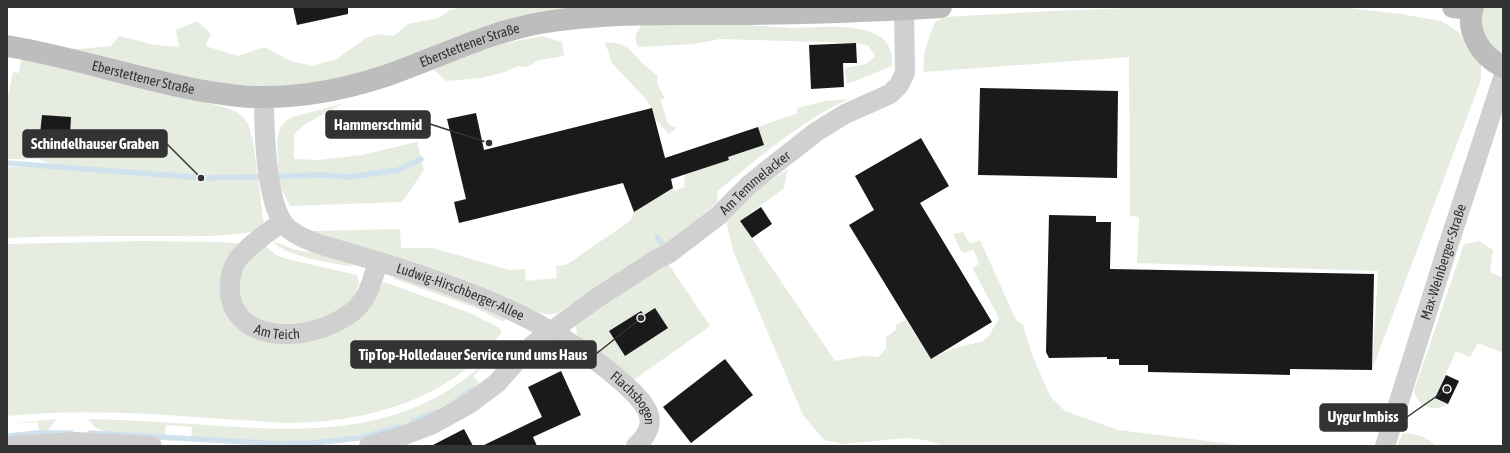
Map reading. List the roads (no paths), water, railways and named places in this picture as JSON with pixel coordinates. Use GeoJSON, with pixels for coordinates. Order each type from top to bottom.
{"type":"FeatureCollection","features":[{"type":"Feature","properties":{"kind":"main road","name":"Eberstettener Straße"},"geometry":{"type":"LineString","coordinates":[[7,46],[47,54],[180,87],[238,96],[264,97],[298,95],[343,88],[382,77],[472,43],[538,24],[623,11],[786,14],[904,10],[942,7]]}},
{"type":"Feature","properties":{"kind":"main road"},"geometry":{"type":"LineString","coordinates":[[1466,8],[1475,39],[1482,52],[1493,62],[1503,67]]}},
{"type":"Feature","properties":{"kind":"street","name":"Am Temmelacker"},"geometry":{"type":"LineString","coordinates":[[552,331],[597,298],[668,254],[718,216],[748,186],[816,132],[845,114],[894,91],[905,73],[904,10]]}},
{"type":"Feature","properties":{"kind":"street","name":"Max-Weinberger-Straße"},"geometry":{"type":"LineString","coordinates":[[1386,446],[1446,250],[1503,78]]}},
{"type":"Feature","properties":{"kind":"street","name":"Ludwig-Hirschberger-Allee"},"geometry":{"type":"LineString","coordinates":[[264,97],[269,177],[274,203],[282,222],[294,233],[312,242],[434,279],[482,297],[552,331]]}},
{"type":"Feature","properties":{"kind":"street","name":"Am Teich"},"geometry":{"type":"LineString","coordinates":[[282,222],[247,250],[238,260],[230,279],[230,288],[234,307],[239,316],[248,324],[258,329],[286,335],[300,334],[326,326],[348,314],[356,308],[363,299],[378,262]]}},
{"type":"Feature","properties":{"kind":"street"},"geometry":{"type":"LineString","coordinates":[[369,446],[394,439],[431,425],[469,404],[497,383],[527,349],[552,331]]}},
{"type":"Feature","properties":{"kind":"street","name":"Flachsbogen"},"geometry":{"type":"LineString","coordinates":[[552,331],[608,369],[644,404],[650,415],[650,425],[636,446]]}},
{"type":"Feature","properties":{"kind":"street"},"geometry":{"type":"LineString","coordinates":[[7,446],[76,442],[152,446]]}},
{"type":"Feature","properties":{"kind":"waterway"},"geometry":{"type":"LineString","coordinates":[[7,163],[206,178],[323,175],[349,177],[398,170],[421,159]]}},
{"type":"Feature","properties":{"kind":"waterway"},"geometry":{"type":"LineString","coordinates":[[657,237],[666,250]]}},
{"type":"Feature","properties":{"kind":"waterway"},"geometry":{"type":"LineString","coordinates":[[456,401],[473,389]]}},
{"type":"Feature","properties":{"kind":"waterway"},"geometry":{"type":"LineString","coordinates":[[413,421],[436,412]]}},
{"type":"Feature","properties":{"kind":"waterway"},"geometry":{"type":"LineString","coordinates":[[90,433],[281,444],[314,443],[359,438],[399,427]]}},
{"type":"Feature","properties":{"kind":"waterway"},"geometry":{"type":"LineString","coordinates":[[7,436],[39,433],[71,433]]}},
{"type":"Feature","properties":{"kind":"place","name":"Hammerschmid"},"geometry":{"type":"Point","coordinates":[489,143]}},
{"type":"Feature","properties":{"kind":"place","name":"Schindelhauser Graben"},"geometry":{"type":"Point","coordinates":[201,178]}},
{"type":"Feature","properties":{"kind":"place","name":"TipTop-Holledauer Service rund ums Haus"},"geometry":{"type":"Point","coordinates":[641,318]}},
{"type":"Feature","properties":{"kind":"place","name":"Uygur Imbiss"},"geometry":{"type":"Point","coordinates":[1447,389]}}]}
